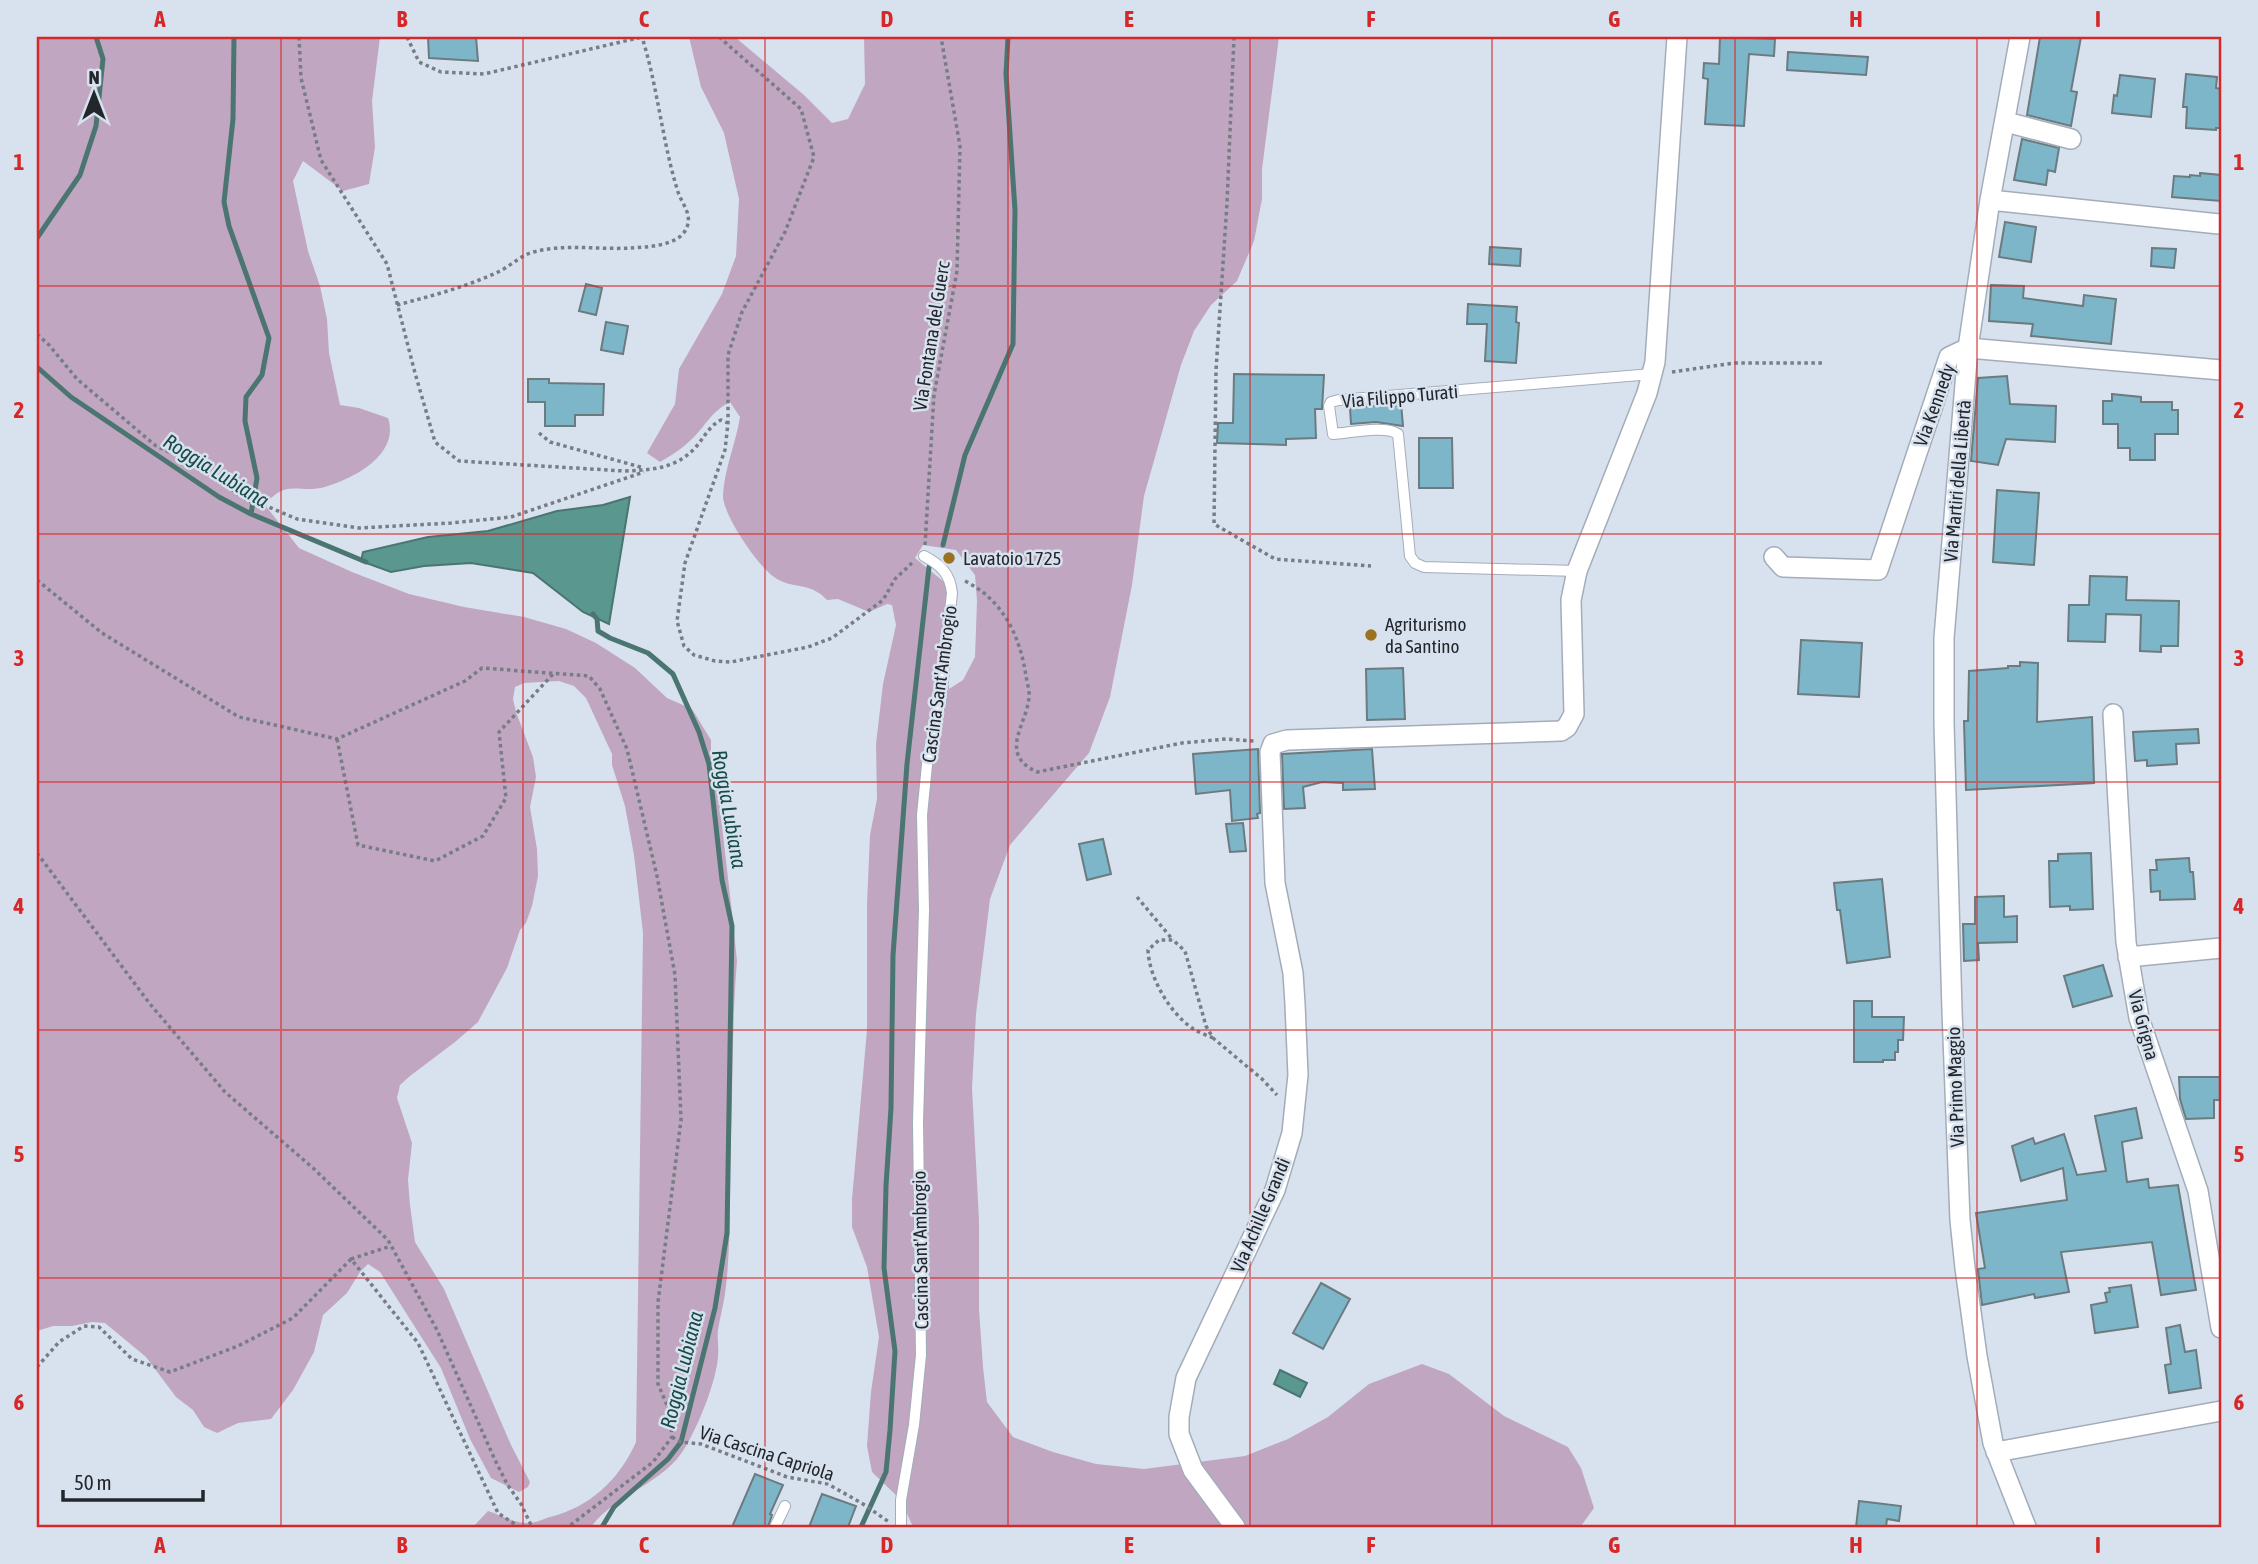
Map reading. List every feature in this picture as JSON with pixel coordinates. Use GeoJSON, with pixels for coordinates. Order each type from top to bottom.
{"type":"FeatureCollection","features":[{"type":"Feature","properties":{"kind":"street"},"geometry":{"type":"LineString","coordinates":[[1272,748],[1287,740],[1561,731],[1567,727],[1574,714],[1571,600],[1577,570],[1653,374],[1677,37]]}},
{"type":"Feature","properties":{"kind":"street","name":"Via Martiri della Libertà"},"geometry":{"type":"LineString","coordinates":[[1944,638],[1968,348],[1990,200],[2020,37]]}},
{"type":"Feature","properties":{"kind":"street"},"geometry":{"type":"LineString","coordinates":[[2006,122],[2071,139]]}},
{"type":"Feature","properties":{"kind":"street"},"geometry":{"type":"LineString","coordinates":[[1990,200],[2219,224]]}},
{"type":"Feature","properties":{"kind":"street","name":"Via Kennedy"},"geometry":{"type":"LineString","coordinates":[[1774,557],[1783,566],[1878,570],[1949,358],[1968,348],[2221,370]]}},
{"type":"Feature","properties":{"kind":"street","name":"Via Primo Maggio"},"geometry":{"type":"LineString","coordinates":[[1944,638],[1947,880],[1960,1220],[1973,1329],[1996,1452],[2026,1527]]}},
{"type":"Feature","properties":{"kind":"street","name":"Via Grigna"},"geometry":{"type":"LineString","coordinates":[[2113,713],[2128,957],[2142,1032],[2198,1191],[2221,1328]]}},
{"type":"Feature","properties":{"kind":"street","name":"Via Achille Grandi"},"geometry":{"type":"LineString","coordinates":[[1235,1527],[1193,1470],[1179,1434],[1181,1396],[1186,1378],[1281,1176],[1295,1115],[1298,1056],[1295,1004],[1293,973],[1275,883],[1272,748]]}},
{"type":"Feature","properties":{"kind":"street"},"geometry":{"type":"LineString","coordinates":[[2128,957],[2221,948]]}},
{"type":"Feature","properties":{"kind":"street"},"geometry":{"type":"LineString","coordinates":[[1996,1452],[2221,1411]]}},
{"type":"Feature","properties":{"kind":"lane","name":"Via Filippo Turati"},"geometry":{"type":"LineString","coordinates":[[1577,570],[1424,567],[1415,563],[1410,556],[1398,434],[1395,431],[1383,430],[1333,434],[1329,406],[1331,402],[1339,400],[1653,374]]}},
{"type":"Feature","properties":{"kind":"lane","name":"Cascina Sant'Ambrogio"},"geometry":{"type":"LineString","coordinates":[[901,1527],[901,1500],[914,1425],[921,1355],[918,1122],[924,910],[922,815],[928,755],[941,700],[952,593],[951,578],[936,563],[924,556]]}},
{"type":"Feature","properties":{"kind":"lane"},"geometry":{"type":"LineString","coordinates":[[775,1527],[785,1506]]}},
{"type":"Feature","properties":{"kind":"path"},"geometry":{"type":"LineString","coordinates":[[299,37],[301,78],[321,160],[387,264],[435,442],[459,461],[624,471],[649,470],[674,465],[694,449],[714,424],[721,420],[728,423]]}},
{"type":"Feature","properties":{"kind":"path"},"geometry":{"type":"LineString","coordinates":[[397,305],[498,272],[529,254],[553,248],[631,248],[667,243],[684,234],[688,222],[688,211],[681,199],[668,160],[651,66],[642,37],[484,74],[441,72],[419,62],[407,37]]}},
{"type":"Feature","properties":{"kind":"path"},"geometry":{"type":"LineString","coordinates":[[719,37],[801,108],[814,157],[785,232],[742,312],[728,355],[728,423],[725,450],[685,563],[677,621],[684,646],[694,655],[731,662],[808,647],[832,638],[883,600],[895,579],[916,559],[924,556]]}},
{"type":"Feature","properties":{"kind":"path","name":"Via Fontana del Guerc"},"geometry":{"type":"LineString","coordinates":[[924,556],[934,396],[957,271],[960,146],[941,37]]}},
{"type":"Feature","properties":{"kind":"path"},"geometry":{"type":"LineString","coordinates":[[1234,37],[1216,370],[1214,524],[1275,559],[1371,566]]}},
{"type":"Feature","properties":{"kind":"path"},"geometry":{"type":"LineString","coordinates":[[37,334],[50,345],[77,379],[156,446],[191,462],[252,503],[264,505],[297,519],[359,528],[511,517],[649,470]]}},
{"type":"Feature","properties":{"kind":"path"},"geometry":{"type":"LineString","coordinates":[[1653,374],[1735,363],[1822,363]]}},
{"type":"Feature","properties":{"kind":"path"},"geometry":{"type":"LineString","coordinates":[[539,433],[550,442],[581,453],[649,470]]}},
{"type":"Feature","properties":{"kind":"path"},"geometry":{"type":"LineString","coordinates":[[951,578],[961,579],[975,586],[997,604],[1010,623],[1024,659],[1030,697],[1018,729],[1018,756],[1025,766],[1037,772],[1182,743],[1226,739],[1265,741],[1272,748]]}},
{"type":"Feature","properties":{"kind":"path"},"geometry":{"type":"LineString","coordinates":[[37,580],[102,633],[239,717],[337,739],[465,681],[482,668],[589,676],[600,689],[627,749],[657,876],[675,975],[681,1120],[659,1302],[658,1357],[658,1384],[670,1412],[672,1437],[653,1462],[568,1527]]}},
{"type":"Feature","properties":{"kind":"path"},"geometry":{"type":"LineString","coordinates":[[337,739],[358,845],[435,861],[483,836],[506,798],[499,732],[554,673]]}},
{"type":"Feature","properties":{"kind":"path"},"geometry":{"type":"LineString","coordinates":[[37,853],[150,1004],[225,1092],[313,1168],[391,1246],[438,1330],[495,1460],[507,1484],[522,1504],[532,1527]]}},
{"type":"Feature","properties":{"kind":"path"},"geometry":{"type":"LineString","coordinates":[[1137,897],[1185,951],[1206,1026],[1213,1038]]}},
{"type":"Feature","properties":{"kind":"path"},"geometry":{"type":"LineString","coordinates":[[1173,940],[1159,940],[1148,950],[1148,964],[1163,996],[1191,1028],[1213,1038],[1262,1079],[1295,1115]]}},
{"type":"Feature","properties":{"kind":"path"},"geometry":{"type":"LineString","coordinates":[[37,1367],[59,1342],[84,1326],[99,1327],[131,1359],[170,1372],[238,1346],[293,1318],[351,1259],[391,1246]]}},
{"type":"Feature","properties":{"kind":"path"},"geometry":{"type":"LineString","coordinates":[[351,1259],[418,1343],[498,1513],[519,1527]]}},
{"type":"Feature","properties":{"kind":"path","name":"Via Cascina Capriola"},"geometry":{"type":"LineString","coordinates":[[672,1437],[681,1442],[701,1444],[787,1477],[828,1484],[888,1522]]}},
{"type":"Feature","properties":{"kind":"shaded area"},"geometry":{"type":"Polygon","coordinates":[[[37,37],[380,37],[372,101],[375,147],[369,184],[343,191],[303,161],[293,181],[308,251],[320,286],[327,319],[329,353],[340,405],[388,418],[390,431],[381,453],[361,471],[325,487],[286,489],[265,505],[299,548],[352,572],[409,594],[524,617],[566,629],[596,643],[635,668],[667,698],[692,709],[711,740],[737,961],[733,1026],[729,1254],[718,1330],[717,1367],[701,1415],[677,1459],[666,1470],[613,1505],[591,1527],[473,1527],[488,1511],[513,1521],[529,1523],[578,1506],[612,1480],[636,1442],[643,933],[634,855],[625,806],[612,765],[612,754],[586,698],[574,686],[559,681],[524,683],[515,687],[513,699],[516,712],[533,757],[536,777],[530,807],[537,849],[538,876],[532,906],[526,923],[520,930],[507,968],[478,1022],[400,1085],[397,1098],[412,1143],[408,1180],[415,1242],[444,1289],[511,1445],[530,1482],[528,1487],[519,1492],[491,1478],[470,1439],[441,1368],[380,1272],[368,1264],[347,1293],[323,1315],[314,1352],[293,1390],[271,1419],[238,1423],[217,1433],[204,1427],[193,1410],[176,1397],[146,1357],[105,1323],[53,1326],[37,1331],[37,37]]]}},
{"type":"Feature","properties":{"kind":"shaded area"},"geometry":{"type":"Polygon","coordinates":[[[689,37],[735,37],[804,95],[832,123],[848,119],[865,84],[864,37],[1279,37],[1262,169],[1262,199],[1254,241],[1237,281],[1211,305],[1194,331],[1181,365],[1144,496],[1132,585],[1110,697],[1089,753],[1010,845],[990,899],[976,1014],[972,1088],[979,1220],[979,1309],[987,1402],[1013,1437],[1096,1464],[1144,1469],[1245,1456],[1288,1439],[1328,1417],[1369,1384],[1422,1364],[1449,1374],[1504,1416],[1568,1447],[1581,1468],[1594,1508],[1581,1526],[913,1527],[901,1500],[872,1472],[867,1446],[879,1337],[867,1267],[852,1227],[852,1199],[867,1030],[867,904],[870,835],[877,799],[876,744],[883,684],[896,625],[892,605],[887,604],[869,612],[838,599],[827,600],[814,590],[774,577],[751,552],[729,515],[723,496],[740,417],[730,402],[714,414],[689,442],[669,457],[660,462],[647,453],[675,404],[679,369],[722,294],[736,256],[739,199],[724,133],[701,87],[689,37]],[[923,545],[915,558],[944,582],[947,592],[944,626],[949,689],[963,680],[975,657],[975,575],[956,550],[923,545]]]}},
{"type":"Feature","properties":{"kind":"shaded area"},"geometry":{"type":"Polygon","coordinates":[[[630,497],[609,624],[583,612],[533,573],[471,563],[424,566],[391,572],[361,561],[363,552],[428,537],[488,531],[557,511],[603,505],[630,497]]]}},
{"type":"Feature","properties":{"kind":"shaded area"},"geometry":{"type":"Polygon","coordinates":[[[1280,1370],[1307,1383],[1300,1397],[1274,1384],[1280,1370]]]}},
{"type":"Feature","properties":{"kind":"building"},"geometry":{"type":"Polygon","coordinates":[[[428,37],[476,37],[478,61],[429,58],[428,37]]]}},
{"type":"Feature","properties":{"kind":"building"},"geometry":{"type":"Polygon","coordinates":[[[1720,37],[1775,39],[1774,56],[1749,54],[1744,126],[1705,124],[1708,79],[1703,78],[1704,63],[1719,64],[1720,37]]]}},
{"type":"Feature","properties":{"kind":"building"},"geometry":{"type":"Polygon","coordinates":[[[2040,37],[2081,37],[2071,91],[2077,92],[2071,126],[2027,115],[2040,37]]]}},
{"type":"Feature","properties":{"kind":"building"},"geometry":{"type":"Polygon","coordinates":[[[1788,52],[1868,57],[1866,75],[1787,70],[1788,52]]]}},
{"type":"Feature","properties":{"kind":"building"},"geometry":{"type":"Polygon","coordinates":[[[2186,74],[2217,77],[2216,88],[2221,89],[2221,128],[2186,128],[2187,107],[2183,107],[2186,74]]]}},
{"type":"Feature","properties":{"kind":"building"},"geometry":{"type":"Polygon","coordinates":[[[2120,75],[2155,79],[2151,117],[2112,113],[2120,75]]]}},
{"type":"Feature","properties":{"kind":"building"},"geometry":{"type":"Polygon","coordinates":[[[2022,139],[2059,148],[2055,172],[2048,170],[2046,185],[2014,180],[2022,139]]]}},
{"type":"Feature","properties":{"kind":"building"},"geometry":{"type":"Polygon","coordinates":[[[2200,173],[2221,175],[2221,201],[2172,197],[2174,176],[2200,176],[2200,173]]]}},
{"type":"Feature","properties":{"kind":"building"},"geometry":{"type":"Polygon","coordinates":[[[2005,222],[2036,227],[2031,262],[1999,257],[2005,222]]]}},
{"type":"Feature","properties":{"kind":"building"},"geometry":{"type":"Polygon","coordinates":[[[1490,247],[1521,249],[1520,266],[1489,264],[1490,247]]]}},
{"type":"Feature","properties":{"kind":"building"},"geometry":{"type":"Polygon","coordinates":[[[2152,248],[2176,249],[2174,268],[2151,266],[2152,248]]]}},
{"type":"Feature","properties":{"kind":"building"},"geometry":{"type":"Polygon","coordinates":[[[586,284],[602,288],[596,315],[579,311],[586,284]]]}},
{"type":"Feature","properties":{"kind":"building"},"geometry":{"type":"Polygon","coordinates":[[[1991,285],[2024,286],[2023,298],[2083,306],[2084,295],[2116,299],[2111,344],[2031,336],[2033,324],[1989,321],[1991,285]]]}},
{"type":"Feature","properties":{"kind":"building"},"geometry":{"type":"Polygon","coordinates":[[[1468,304],[1517,307],[1516,322],[1519,323],[1516,363],[1485,361],[1487,324],[1467,324],[1468,304]]]}},
{"type":"Feature","properties":{"kind":"building"},"geometry":{"type":"Polygon","coordinates":[[[606,322],[628,326],[623,354],[601,350],[606,322]]]}},
{"type":"Feature","properties":{"kind":"building"},"geometry":{"type":"Polygon","coordinates":[[[1234,374],[1324,375],[1322,409],[1315,409],[1316,438],[1286,439],[1286,445],[1217,443],[1218,423],[1233,423],[1234,374]]]}},
{"type":"Feature","properties":{"kind":"building"},"geometry":{"type":"Polygon","coordinates":[[[2007,376],[2010,404],[2056,406],[2055,442],[2006,439],[1998,465],[1971,461],[1978,378],[2007,376]]]}},
{"type":"Feature","properties":{"kind":"building"},"geometry":{"type":"Polygon","coordinates":[[[528,379],[549,379],[549,383],[604,384],[603,415],[575,415],[575,426],[545,426],[545,402],[528,402],[528,379]]]}},
{"type":"Feature","properties":{"kind":"building"},"geometry":{"type":"Polygon","coordinates":[[[2112,394],[2141,397],[2141,402],[2172,402],[2172,410],[2178,410],[2178,434],[2155,434],[2155,460],[2130,460],[2130,448],[2118,448],[2118,424],[2103,424],[2103,401],[2112,401],[2112,394]]]}},
{"type":"Feature","properties":{"kind":"building"},"geometry":{"type":"Polygon","coordinates":[[[1401,403],[1403,426],[1376,422],[1351,424],[1350,408],[1401,403]]]}},
{"type":"Feature","properties":{"kind":"building"},"geometry":{"type":"Polygon","coordinates":[[[1419,438],[1452,438],[1453,488],[1419,488],[1419,438]]]}},
{"type":"Feature","properties":{"kind":"building"},"geometry":{"type":"Polygon","coordinates":[[[1997,490],[2039,493],[2034,565],[1993,562],[1997,490]]]}},
{"type":"Feature","properties":{"kind":"building"},"geometry":{"type":"Polygon","coordinates":[[[2090,576],[2127,577],[2126,600],[2179,601],[2178,646],[2161,646],[2161,652],[2140,651],[2141,615],[2106,614],[2105,642],[2068,641],[2069,605],[2089,605],[2090,576]]]}},
{"type":"Feature","properties":{"kind":"building"},"geometry":{"type":"Polygon","coordinates":[[[1801,640],[1862,643],[1859,697],[1798,694],[1801,640]]]}},
{"type":"Feature","properties":{"kind":"building"},"geometry":{"type":"Polygon","coordinates":[[[2020,662],[2038,663],[2037,722],[2092,717],[2094,783],[1966,790],[1964,721],[1968,721],[1969,671],[2020,666],[2020,662]]]}},
{"type":"Feature","properties":{"kind":"building"},"geometry":{"type":"Polygon","coordinates":[[[1403,668],[1405,719],[1367,720],[1366,669],[1403,668]]]}},
{"type":"Feature","properties":{"kind":"building"},"geometry":{"type":"Polygon","coordinates":[[[2198,729],[2199,743],[2176,744],[2177,764],[2147,766],[2147,760],[2135,761],[2133,732],[2198,729]]]}},
{"type":"Feature","properties":{"kind":"building"},"geometry":{"type":"Polygon","coordinates":[[[1258,749],[1258,818],[1232,821],[1230,790],[1196,794],[1193,754],[1258,749]]]}},
{"type":"Feature","properties":{"kind":"building"},"geometry":{"type":"Polygon","coordinates":[[[1372,749],[1375,789],[1343,790],[1343,783],[1322,782],[1303,787],[1305,808],[1284,809],[1282,754],[1372,749]]]}},
{"type":"Feature","properties":{"kind":"building"},"geometry":{"type":"Polygon","coordinates":[[[1243,823],[1246,851],[1230,852],[1226,824],[1243,823]]]}},
{"type":"Feature","properties":{"kind":"building"},"geometry":{"type":"Polygon","coordinates":[[[1103,839],[1111,874],[1087,880],[1079,844],[1103,839]]]}},
{"type":"Feature","properties":{"kind":"building"},"geometry":{"type":"Polygon","coordinates":[[[2091,853],[2093,909],[2050,907],[2049,861],[2058,861],[2058,854],[2091,853]]]}},
{"type":"Feature","properties":{"kind":"building"},"geometry":{"type":"Polygon","coordinates":[[[2189,858],[2195,899],[2160,900],[2160,891],[2151,892],[2150,870],[2157,870],[2156,860],[2189,858]]]}},
{"type":"Feature","properties":{"kind":"building"},"geometry":{"type":"Polygon","coordinates":[[[1882,879],[1890,957],[1847,963],[1834,883],[1882,879]]]}},
{"type":"Feature","properties":{"kind":"building"},"geometry":{"type":"Polygon","coordinates":[[[2004,896],[2004,917],[2017,916],[2017,942],[1978,943],[1979,960],[1964,961],[1963,924],[1975,924],[1975,897],[2004,896]]]}},
{"type":"Feature","properties":{"kind":"building"},"geometry":{"type":"Polygon","coordinates":[[[2103,965],[2112,996],[2073,1007],[2064,976],[2103,965]]]}},
{"type":"Feature","properties":{"kind":"building"},"geometry":{"type":"Polygon","coordinates":[[[1854,1001],[1872,1001],[1872,1017],[1904,1017],[1903,1040],[1898,1040],[1895,1060],[1854,1062],[1854,1001]]]}},
{"type":"Feature","properties":{"kind":"building"},"geometry":{"type":"Polygon","coordinates":[[[2179,1077],[2220,1077],[2221,1100],[2214,1100],[2214,1118],[2186,1119],[2180,1099],[2179,1077]]]}},
{"type":"Feature","properties":{"kind":"building"},"geometry":{"type":"Polygon","coordinates":[[[2136,1108],[2142,1138],[2122,1142],[2127,1182],[2148,1179],[2149,1188],[2178,1185],[2196,1290],[2161,1295],[2152,1242],[2061,1252],[2069,1292],[2035,1298],[2034,1294],[1982,1305],[1978,1269],[1985,1268],[1976,1213],[2067,1200],[2063,1168],[2021,1181],[2012,1146],[2033,1138],[2035,1144],[2064,1134],[2077,1175],[2106,1171],[2095,1116],[2136,1108]]]}},
{"type":"Feature","properties":{"kind":"building"},"geometry":{"type":"Polygon","coordinates":[[[1321,1283],[1350,1299],[1323,1349],[1293,1333],[1321,1283]]]}},
{"type":"Feature","properties":{"kind":"building"},"geometry":{"type":"Polygon","coordinates":[[[2131,1285],[2138,1327],[2095,1333],[2091,1305],[2107,1302],[2105,1293],[2110,1292],[2109,1288],[2131,1285]]]}},
{"type":"Feature","properties":{"kind":"building"},"geometry":{"type":"Polygon","coordinates":[[[2180,1325],[2185,1352],[2196,1350],[2201,1388],[2169,1393],[2165,1365],[2171,1364],[2166,1328],[2180,1325]]]}},
{"type":"Feature","properties":{"kind":"building"},"geometry":{"type":"Polygon","coordinates":[[[755,1474],[783,1485],[770,1514],[772,1515],[768,1527],[732,1527],[755,1474]]]}},
{"type":"Feature","properties":{"kind":"building"},"geometry":{"type":"Polygon","coordinates":[[[822,1494],[856,1506],[848,1527],[809,1527],[822,1494]]]}},
{"type":"Feature","properties":{"kind":"building"},"geometry":{"type":"Polygon","coordinates":[[[1859,1501],[1901,1506],[1899,1521],[1887,1519],[1886,1527],[1856,1527],[1859,1501]]]}},
{"type":"Feature","properties":{"kind":"waterway"},"geometry":{"type":"LineString","coordinates":[[37,238],[80,175],[96,126],[103,59],[96,37]]}},
{"type":"Feature","properties":{"kind":"waterway"},"geometry":{"type":"LineString","coordinates":[[234,37],[233,119],[224,202],[229,226],[269,338],[262,375],[246,397],[245,421],[257,478],[251,514]]}},
{"type":"Feature","properties":{"kind":"waterway"},"geometry":{"type":"LineString","coordinates":[[943,545],[965,455],[1013,344],[1015,210],[1006,74],[1008,37]]}},
{"type":"Feature","properties":{"kind":"waterway","name":"Roggia Lubiana"},"geometry":{"type":"LineString","coordinates":[[37,367],[71,397],[219,497],[251,514],[366,562]]}},
{"type":"Feature","properties":{"kind":"waterway"},"geometry":{"type":"LineString","coordinates":[[861,1527],[886,1472],[890,1430],[895,1351],[884,1268],[891,1108],[893,955],[907,764],[929,567]]}},
{"type":"Feature","properties":{"kind":"waterway","name":"Roggia Lubiana"},"geometry":{"type":"LineString","coordinates":[[593,614],[597,619],[598,631],[648,653],[673,674],[699,732],[709,764],[722,880],[732,926],[727,1233],[715,1308],[681,1442],[668,1459],[614,1507],[602,1527]]}},
{"type":"Feature","properties":{"kind":"place","name":"Lavatoio 1725"},"geometry":{"type":"Point","coordinates":[949,558]}},
{"type":"Feature","properties":{"kind":"place","name":"Agriturismo da Santino"},"geometry":{"type":"Point","coordinates":[1371,635]}}]}
